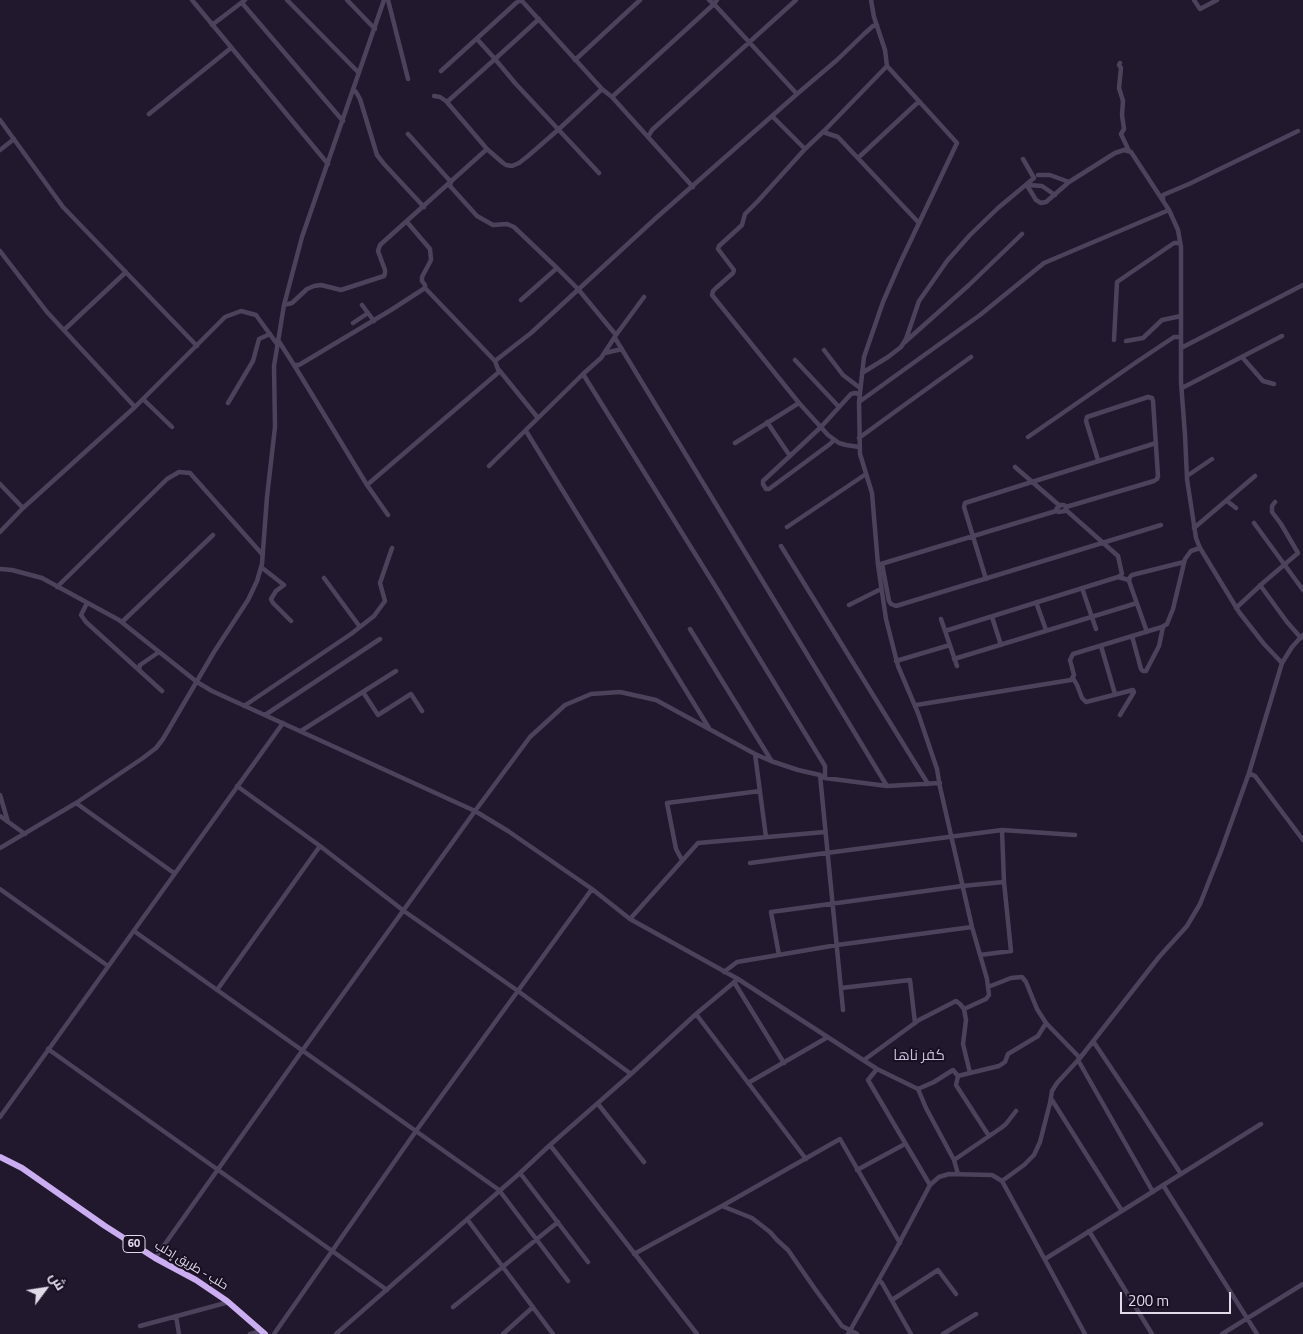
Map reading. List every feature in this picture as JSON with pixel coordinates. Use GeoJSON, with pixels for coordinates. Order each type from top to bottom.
{"type":"FeatureCollection","features":[{"type":"Feature","properties":{"kind":"highway","name":"حلب - طريق إدلب"},"geometry":{"type":"LineString","coordinates":[[0,1157],[22,1168],[105,1226],[155,1258],[196,1280],[229,1302],[263,1332]]}},
{"type":"Feature","properties":{"kind":"street"},"geometry":{"type":"LineString","coordinates":[[192,0],[328,164]]}},
{"type":"Feature","properties":{"kind":"street"},"geometry":{"type":"LineString","coordinates":[[287,0],[358,72]]}},
{"type":"Feature","properties":{"kind":"street"},"geometry":{"type":"LineString","coordinates":[[347,0],[375,29]]}},
{"type":"Feature","properties":{"kind":"street"},"geometry":{"type":"LineString","coordinates":[[0,848],[76,802],[156,748],[248,600],[261,567],[275,428],[274,366],[284,305],[302,238],[384,0]]}},
{"type":"Feature","properties":{"kind":"street"},"geometry":{"type":"LineString","coordinates":[[388,0],[408,79]]}},
{"type":"Feature","properties":{"kind":"street"},"geometry":{"type":"LineString","coordinates":[[576,60],[640,0]]}},
{"type":"Feature","properties":{"kind":"street"},"geometry":{"type":"LineString","coordinates":[[710,0],[797,94]]}},
{"type":"Feature","properties":{"kind":"street"},"geometry":{"type":"LineString","coordinates":[[612,97],[717,0]]}},
{"type":"Feature","properties":{"kind":"street"},"geometry":{"type":"LineString","coordinates":[[648,137],[652,130],[796,0]]}},
{"type":"Feature","properties":{"kind":"street"},"geometry":{"type":"LineString","coordinates":[[871,0],[874,17],[885,50],[887,66],[958,144],[883,302],[864,357],[858,402],[859,447],[873,500],[881,589],[886,619],[896,661],[916,706],[937,769],[962,886],[988,987],[989,995],[986,998],[964,1010]]}},
{"type":"Feature","properties":{"kind":"street"},"geometry":{"type":"LineString","coordinates":[[1194,0],[1200,9],[1217,0]]}},
{"type":"Feature","properties":{"kind":"street"},"geometry":{"type":"LineString","coordinates":[[212,25],[243,1],[343,121]]}},
{"type":"Feature","properties":{"kind":"street"},"geometry":{"type":"LineString","coordinates":[[442,72],[519,1],[525,4],[602,89],[612,97],[692,187]]}},
{"type":"Feature","properties":{"kind":"street"},"geometry":{"type":"LineString","coordinates":[[447,102],[539,19]]}},
{"type":"Feature","properties":{"kind":"street"},"geometry":{"type":"LineString","coordinates":[[495,361],[531,333],[692,187],[873,26],[877,25]]}},
{"type":"Feature","properties":{"kind":"street"},"geometry":{"type":"LineString","coordinates":[[477,39],[599,172]]}},
{"type":"Feature","properties":{"kind":"street"},"geometry":{"type":"LineString","coordinates":[[149,114],[231,48]]}},
{"type":"Feature","properties":{"kind":"street"},"geometry":{"type":"LineString","coordinates":[[1120,63],[1119,88],[1123,101],[1122,122],[1124,129],[1121,134],[1129,152],[1169,210],[1178,230],[1180,243],[1182,388],[1187,476],[1194,528],[1200,548],[1236,608],[1264,644],[1282,663]]}},
{"type":"Feature","properties":{"kind":"street"},"geometry":{"type":"LineString","coordinates":[[859,447],[846,445],[834,440],[820,427],[712,295],[713,291],[734,270],[718,250],[719,246],[742,225],[745,214],[805,149],[887,66]]}},
{"type":"Feature","properties":{"kind":"street"},"geometry":{"type":"LineString","coordinates":[[353,89],[360,99],[377,155],[424,207]]}},
{"type":"Feature","properties":{"kind":"street"},"geometry":{"type":"LineString","coordinates":[[434,96],[440,97],[447,102],[487,149],[506,165],[516,165],[602,89]]}},
{"type":"Feature","properties":{"kind":"street"},"geometry":{"type":"LineString","coordinates":[[858,158],[920,102]]}},
{"type":"Feature","properties":{"kind":"street"},"geometry":{"type":"LineString","coordinates":[[772,116],[805,149]]}},
{"type":"Feature","properties":{"kind":"street"},"geometry":{"type":"LineString","coordinates":[[0,120],[62,207],[197,346]]}},
{"type":"Feature","properties":{"kind":"street"},"geometry":{"type":"LineString","coordinates":[[1163,200],[1163,195],[1298,131]]}},
{"type":"Feature","properties":{"kind":"street"},"geometry":{"type":"LineString","coordinates":[[823,132],[838,137],[919,223]]}},
{"type":"Feature","properties":{"kind":"street"},"geometry":{"type":"LineString","coordinates":[[408,134],[451,182],[450,186],[477,216],[493,225],[507,224],[514,227],[578,290],[616,336],[622,350],[887,786]]}},
{"type":"Feature","properties":{"kind":"street"},"geometry":{"type":"LineString","coordinates":[[0,150],[14,139]]}},
{"type":"Feature","properties":{"kind":"street"},"geometry":{"type":"LineString","coordinates":[[284,305],[292,303],[307,289],[314,286],[321,285],[341,290],[384,276],[385,270],[378,253],[379,247],[487,149]]}},
{"type":"Feature","properties":{"kind":"street"},"geometry":{"type":"LineString","coordinates":[[1029,183],[1028,187],[1036,200],[1041,203],[1046,202],[1069,182],[1115,153],[1124,150],[1129,152]]}},
{"type":"Feature","properties":{"kind":"street"},"geometry":{"type":"LineString","coordinates":[[901,347],[906,339],[920,301],[948,261],[970,235],[998,208],[1034,178],[1022,159]]}},
{"type":"Feature","properties":{"kind":"street"},"geometry":{"type":"LineString","coordinates":[[1038,175],[1050,175],[1069,182]]}},
{"type":"Feature","properties":{"kind":"street"},"geometry":{"type":"LineString","coordinates":[[1029,183],[1042,186],[1054,195]]}},
{"type":"Feature","properties":{"kind":"street"},"geometry":{"type":"LineString","coordinates":[[858,402],[980,314],[1044,263],[1169,210]]}},
{"type":"Feature","properties":{"kind":"street"},"geometry":{"type":"LineString","coordinates":[[407,222],[430,249],[431,260],[422,277],[426,288],[495,361],[499,370],[538,418]]}},
{"type":"Feature","properties":{"kind":"street"},"geometry":{"type":"LineString","coordinates":[[862,373],[901,347],[1022,234]]}},
{"type":"Feature","properties":{"kind":"street"},"geometry":{"type":"LineString","coordinates":[[1114,340],[1117,282],[1174,243],[1180,243]]}},
{"type":"Feature","properties":{"kind":"street"},"geometry":{"type":"LineString","coordinates":[[0,251],[47,312],[135,406]]}},
{"type":"Feature","properties":{"kind":"street"},"geometry":{"type":"LineString","coordinates":[[521,300],[557,268]]}},
{"type":"Feature","properties":{"kind":"street"},"geometry":{"type":"LineString","coordinates":[[64,330],[126,272]]}},
{"type":"Feature","properties":{"kind":"street"},"geometry":{"type":"LineString","coordinates":[[1181,348],[1303,285]]}},
{"type":"Feature","properties":{"kind":"street"},"geometry":{"type":"LineString","coordinates":[[294,365],[299,366],[426,288]]}},
{"type":"Feature","properties":{"kind":"street"},"geometry":{"type":"LineString","coordinates":[[489,466],[601,358],[644,297]]}},
{"type":"Feature","properties":{"kind":"street"},"geometry":{"type":"LineString","coordinates":[[362,305],[374,321]]}},
{"type":"Feature","properties":{"kind":"street"},"geometry":{"type":"LineString","coordinates":[[0,532],[23,508],[143,399],[225,317],[241,311],[256,315],[278,342],[367,485],[388,515]]}},
{"type":"Feature","properties":{"kind":"street"},"geometry":{"type":"LineString","coordinates":[[353,323],[368,313]]}},
{"type":"Feature","properties":{"kind":"street"},"geometry":{"type":"LineString","coordinates":[[1126,341],[1143,338],[1162,320],[1181,316]]}},
{"type":"Feature","properties":{"kind":"street"},"geometry":{"type":"LineString","coordinates":[[228,403],[253,361],[259,339],[270,334]]}},
{"type":"Feature","properties":{"kind":"street"},"geometry":{"type":"LineString","coordinates":[[1182,388],[1282,336]]}},
{"type":"Feature","properties":{"kind":"street"},"geometry":{"type":"LineString","coordinates":[[1028,437],[1174,337],[1181,337]]}},
{"type":"Feature","properties":{"kind":"street"},"geometry":{"type":"LineString","coordinates":[[605,353],[622,350]]}},
{"type":"Feature","properties":{"kind":"street"},"geometry":{"type":"LineString","coordinates":[[824,350],[843,375],[859,391]]}},
{"type":"Feature","properties":{"kind":"street"},"geometry":{"type":"LineString","coordinates":[[859,438],[971,357]]}},
{"type":"Feature","properties":{"kind":"street"},"geometry":{"type":"LineString","coordinates":[[1242,357],[1262,381],[1274,384]]}},
{"type":"Feature","properties":{"kind":"street"},"geometry":{"type":"LineString","coordinates":[[795,360],[839,407]]}},
{"type":"Feature","properties":{"kind":"street"},"geometry":{"type":"LineString","coordinates":[[367,485],[499,372],[499,370]]}},
{"type":"Feature","properties":{"kind":"street"},"geometry":{"type":"LineString","coordinates":[[583,374],[825,766],[823,776],[825,832],[844,1010]]}},
{"type":"Feature","properties":{"kind":"street"},"geometry":{"type":"LineString","coordinates":[[834,440],[768,489],[763,484],[852,393],[859,391]]}},
{"type":"Feature","properties":{"kind":"street"},"geometry":{"type":"LineString","coordinates":[[880,564],[1056,511],[1058,512],[1156,480],[1158,476],[1152,398],[1148,397],[1086,418],[1098,460]]}},
{"type":"Feature","properties":{"kind":"street"},"geometry":{"type":"LineString","coordinates":[[143,399],[172,428]]}},
{"type":"Feature","properties":{"kind":"street"},"geometry":{"type":"LineString","coordinates":[[735,442],[799,403]]}},
{"type":"Feature","properties":{"kind":"street"},"geometry":{"type":"LineString","coordinates":[[767,422],[790,456]]}},
{"type":"Feature","properties":{"kind":"street"},"geometry":{"type":"LineString","coordinates":[[526,431],[710,730]]}},
{"type":"Feature","properties":{"kind":"street"},"geometry":{"type":"LineString","coordinates":[[986,578],[964,507],[965,502],[1156,442]]}},
{"type":"Feature","properties":{"kind":"street"},"geometry":{"type":"LineString","coordinates":[[1187,476],[1212,459]]}},
{"type":"Feature","properties":{"kind":"street"},"geometry":{"type":"LineString","coordinates":[[945,631],[1118,577],[1122,574],[1118,556],[1066,509],[1064,505],[1060,506],[1015,467]]}},
{"type":"Feature","properties":{"kind":"street"},"geometry":{"type":"LineString","coordinates":[[57,586],[167,479],[180,472],[190,473],[262,554]]}},
{"type":"Feature","properties":{"kind":"street"},"geometry":{"type":"LineString","coordinates":[[787,527],[866,474]]}},
{"type":"Feature","properties":{"kind":"street"},"geometry":{"type":"LineString","coordinates":[[1194,528],[1255,476]]}},
{"type":"Feature","properties":{"kind":"street"},"geometry":{"type":"LineString","coordinates":[[0,484],[23,508]]}},
{"type":"Feature","properties":{"kind":"street"},"geometry":{"type":"LineString","coordinates":[[1226,501],[1236,508]]}},
{"type":"Feature","properties":{"kind":"street"},"geometry":{"type":"LineString","coordinates":[[1236,608],[1298,553],[1272,512],[1272,506],[1275,502]]}},
{"type":"Feature","properties":{"kind":"street"},"geometry":{"type":"LineString","coordinates":[[1056,511],[1056,508],[1060,506]]}},
{"type":"Feature","properties":{"kind":"street"},"geometry":{"type":"LineString","coordinates":[[1254,523],[1303,590]]}},
{"type":"Feature","properties":{"kind":"street"},"geometry":{"type":"LineString","coordinates":[[880,564],[889,601],[896,606],[1161,525]]}},
{"type":"Feature","properties":{"kind":"street"},"geometry":{"type":"LineString","coordinates":[[122,622],[213,535]]}},
{"type":"Feature","properties":{"kind":"street"},"geometry":{"type":"LineString","coordinates":[[781,546],[928,784]]}},
{"type":"Feature","properties":{"kind":"street"},"geometry":{"type":"LineString","coordinates":[[244,706],[374,616],[384,601],[380,583],[392,548]]}},
{"type":"Feature","properties":{"kind":"street"},"geometry":{"type":"LineString","coordinates":[[1132,636],[1141,669],[1146,671],[1159,646],[1164,627],[1173,610],[1184,562],[1188,554],[1200,548]]}},
{"type":"Feature","properties":{"kind":"street"},"geometry":{"type":"LineString","coordinates":[[1129,580],[1132,575],[1184,562]]}},
{"type":"Feature","properties":{"kind":"street"},"geometry":{"type":"LineString","coordinates":[[261,567],[284,585],[271,598],[273,603],[291,621]]}},
{"type":"Feature","properties":{"kind":"street"},"geometry":{"type":"LineString","coordinates":[[0,569],[12,570],[42,578],[122,622],[197,682],[212,691],[475,811],[508,831],[592,889],[630,919],[724,972],[877,1069],[918,1089],[954,1160],[958,1174]]}},
{"type":"Feature","properties":{"kind":"street"},"geometry":{"type":"LineString","coordinates":[[1118,577],[1129,580]]}},
{"type":"Feature","properties":{"kind":"street"},"geometry":{"type":"LineString","coordinates":[[324,578],[360,627]]}},
{"type":"Feature","properties":{"kind":"street"},"geometry":{"type":"LineString","coordinates":[[1129,580],[1147,632]]}},
{"type":"Feature","properties":{"kind":"street"},"geometry":{"type":"LineString","coordinates":[[1002,1181],[1034,1155],[1042,1136],[1052,1091],[1057,1083],[1079,1059],[1187,926],[1200,904],[1249,774],[1282,663],[1302,636],[1287,622],[1260,586]]}},
{"type":"Feature","properties":{"kind":"street"},"geometry":{"type":"LineString","coordinates":[[1082,588],[1096,629]]}},
{"type":"Feature","properties":{"kind":"street"},"geometry":{"type":"LineString","coordinates":[[849,605],[881,589]]}},
{"type":"Feature","properties":{"kind":"street"},"geometry":{"type":"LineString","coordinates":[[1036,602],[1046,630]]}},
{"type":"Feature","properties":{"kind":"street"},"geometry":{"type":"LineString","coordinates":[[87,603],[80,615],[162,691]]}},
{"type":"Feature","properties":{"kind":"street"},"geometry":{"type":"LineString","coordinates":[[954,659],[1137,603]]}},
{"type":"Feature","properties":{"kind":"street"},"geometry":{"type":"LineString","coordinates":[[992,617],[1001,645]]}},
{"type":"Feature","properties":{"kind":"street"},"geometry":{"type":"LineString","coordinates":[[940,620],[957,666]]}},
{"type":"Feature","properties":{"kind":"street"},"geometry":{"type":"LineString","coordinates":[[1120,715],[1134,691],[1132,689],[1086,702],[1082,698],[1073,678],[1071,656],[1074,653],[1164,627]]}},
{"type":"Feature","properties":{"kind":"street"},"geometry":{"type":"LineString","coordinates":[[690,629],[771,761]]}},
{"type":"Feature","properties":{"kind":"street"},"geometry":{"type":"LineString","coordinates":[[265,715],[380,639]]}},
{"type":"Feature","properties":{"kind":"street"},"geometry":{"type":"LineString","coordinates":[[896,661],[950,645]]}},
{"type":"Feature","properties":{"kind":"street"},"geometry":{"type":"LineString","coordinates":[[1100,646],[1115,694]]}},
{"type":"Feature","properties":{"kind":"street"},"geometry":{"type":"LineString","coordinates":[[139,670],[140,665],[159,652]]}},
{"type":"Feature","properties":{"kind":"street"},"geometry":{"type":"LineString","coordinates":[[301,731],[396,671]]}},
{"type":"Feature","properties":{"kind":"street"},"geometry":{"type":"LineString","coordinates":[[916,706],[1070,681],[1073,678]]}},
{"type":"Feature","properties":{"kind":"street"},"geometry":{"type":"LineString","coordinates":[[363,692],[378,715],[411,694],[422,711]]}},
{"type":"Feature","properties":{"kind":"street"},"geometry":{"type":"LineString","coordinates":[[155,1258],[475,811],[530,738],[565,705],[591,694],[620,692],[656,700],[755,754],[798,770],[887,786],[940,783]]}},
{"type":"Feature","properties":{"kind":"street"},"geometry":{"type":"LineString","coordinates":[[0,1117],[283,723]]}},
{"type":"Feature","properties":{"kind":"street"},"geometry":{"type":"LineString","coordinates":[[755,754],[766,836]]}},
{"type":"Feature","properties":{"kind":"street"},"geometry":{"type":"LineString","coordinates":[[1249,774],[1255,776],[1303,840]]}},
{"type":"Feature","properties":{"kind":"street"},"geometry":{"type":"LineString","coordinates":[[238,786],[404,911],[518,991],[631,1074]]}},
{"type":"Feature","properties":{"kind":"street"},"geometry":{"type":"LineString","coordinates":[[682,860],[676,849],[667,802],[760,791]]}},
{"type":"Feature","properties":{"kind":"street"},"geometry":{"type":"LineString","coordinates":[[0,794],[8,822]]}},
{"type":"Feature","properties":{"kind":"street"},"geometry":{"type":"LineString","coordinates":[[76,802],[174,873]]}},
{"type":"Feature","properties":{"kind":"street"},"geometry":{"type":"LineString","coordinates":[[0,816],[25,834]]}},
{"type":"Feature","properties":{"kind":"street"},"geometry":{"type":"LineString","coordinates":[[980,954],[1011,951],[1004,882],[1002,830]]}},
{"type":"Feature","properties":{"kind":"street"},"geometry":{"type":"LineString","coordinates":[[750,863],[1002,830],[1075,835]]}},
{"type":"Feature","properties":{"kind":"street"},"geometry":{"type":"LineString","coordinates":[[630,919],[698,843],[825,832]]}},
{"type":"Feature","properties":{"kind":"street"},"geometry":{"type":"LineString","coordinates":[[218,990],[320,846]]}},
{"type":"Feature","properties":{"kind":"street"},"geometry":{"type":"LineString","coordinates":[[779,955],[772,912],[1004,882]]}},
{"type":"Feature","properties":{"kind":"street"},"geometry":{"type":"LineString","coordinates":[[0,889],[108,966]]}},
{"type":"Feature","properties":{"kind":"street"},"geometry":{"type":"LineString","coordinates":[[274,1334],[416,1131],[592,889]]}},
{"type":"Feature","properties":{"kind":"street"},"geometry":{"type":"LineString","coordinates":[[724,972],[737,962],[837,945],[972,927]]}},
{"type":"Feature","properties":{"kind":"street"},"geometry":{"type":"LineString","coordinates":[[134,931],[500,1190],[568,1281]]}},
{"type":"Feature","properties":{"kind":"street"},"geometry":{"type":"LineString","coordinates":[[988,987],[1011,978],[1022,977],[1046,1024],[1079,1059],[1153,1192]]}},
{"type":"Feature","properties":{"kind":"street"},"geometry":{"type":"LineString","coordinates":[[336,1334],[736,980]]}},
{"type":"Feature","properties":{"kind":"street"},"geometry":{"type":"LineString","coordinates":[[736,980],[784,1063]]}},
{"type":"Feature","properties":{"kind":"street"},"geometry":{"type":"LineString","coordinates":[[841,988],[910,980],[916,1023]]}},
{"type":"Feature","properties":{"kind":"street"},"geometry":{"type":"LineString","coordinates":[[864,1060],[916,1023],[956,1001],[964,1010],[966,1020],[963,1044],[970,1073]]}},
{"type":"Feature","properties":{"kind":"street"},"geometry":{"type":"LineString","coordinates":[[696,1014],[806,1159]]}},
{"type":"Feature","properties":{"kind":"street"},"geometry":{"type":"LineString","coordinates":[[958,1076],[999,1066],[1005,1062],[1008,1054],[1038,1036],[1046,1024]]}},
{"type":"Feature","properties":{"kind":"street"},"geometry":{"type":"LineString","coordinates":[[748,1083],[828,1037]]}},
{"type":"Feature","properties":{"kind":"street"},"geometry":{"type":"LineString","coordinates":[[1093,1041],[1181,1174]]}},
{"type":"Feature","properties":{"kind":"street"},"geometry":{"type":"LineString","coordinates":[[48,1049],[387,1290]]}},
{"type":"Feature","properties":{"kind":"street"},"geometry":{"type":"LineString","coordinates":[[877,1069],[868,1080],[930,1185]]}},
{"type":"Feature","properties":{"kind":"street"},"geometry":{"type":"LineString","coordinates":[[918,1089],[953,1070],[958,1076]]}},
{"type":"Feature","properties":{"kind":"street"},"geometry":{"type":"LineString","coordinates":[[958,1076],[956,1085],[989,1136]]}},
{"type":"Feature","properties":{"kind":"street"},"geometry":{"type":"LineString","coordinates":[[1052,1091],[1052,1101],[1122,1211]]}},
{"type":"Feature","properties":{"kind":"street"},"geometry":{"type":"LineString","coordinates":[[598,1104],[644,1162]]}},
{"type":"Feature","properties":{"kind":"street"},"geometry":{"type":"LineString","coordinates":[[954,1160],[1006,1124],[1016,1111]]}},
{"type":"Feature","properties":{"kind":"street"},"geometry":{"type":"LineString","coordinates":[[1045,1259],[1261,1124]]}},
{"type":"Feature","properties":{"kind":"street"},"geometry":{"type":"LineString","coordinates":[[634,1254],[840,1139],[900,1243]]}},
{"type":"Feature","properties":{"kind":"street"},"geometry":{"type":"LineString","coordinates":[[857,1170],[905,1144]]}},
{"type":"Feature","properties":{"kind":"street"},"geometry":{"type":"LineString","coordinates":[[550,1145],[697,1334]]}},
{"type":"Feature","properties":{"kind":"street"},"geometry":{"type":"LineString","coordinates":[[520,1173],[588,1262]]}},
{"type":"Feature","properties":{"kind":"street"},"geometry":{"type":"LineString","coordinates":[[849,1332],[900,1243],[930,1185],[939,1177],[958,1174],[992,1175],[1002,1181],[1085,1334]]}},
{"type":"Feature","properties":{"kind":"street"},"geometry":{"type":"LineString","coordinates":[[1163,1185],[1257,1334]]}},
{"type":"Feature","properties":{"kind":"street"},"geometry":{"type":"LineString","coordinates":[[722,1206],[752,1218],[770,1232],[788,1250],[842,1326],[849,1332],[857,1334]]}},
{"type":"Feature","properties":{"kind":"street"},"geometry":{"type":"LineString","coordinates":[[467,1219],[553,1334]]}},
{"type":"Feature","properties":{"kind":"street"},"geometry":{"type":"LineString","coordinates":[[453,1307],[558,1222]]}},
{"type":"Feature","properties":{"kind":"street"},"geometry":{"type":"LineString","coordinates":[[1089,1231],[1152,1334]]}},
{"type":"Feature","properties":{"kind":"street"},"geometry":{"type":"LineString","coordinates":[[892,1300],[938,1270],[956,1294]]}},
{"type":"Feature","properties":{"kind":"street"},"geometry":{"type":"LineString","coordinates":[[879,1280],[911,1334]]}},
{"type":"Feature","properties":{"kind":"street"},"geometry":{"type":"LineString","coordinates":[[1222,1334],[1303,1284]]}},
{"type":"Feature","properties":{"kind":"street"},"geometry":{"type":"LineString","coordinates":[[140,1326],[229,1302]]}},
{"type":"Feature","properties":{"kind":"street"},"geometry":{"type":"LineString","coordinates":[[503,1334],[533,1307]]}},
{"type":"Feature","properties":{"kind":"street"},"geometry":{"type":"LineString","coordinates":[[943,1334],[976,1314]]}},
{"type":"Feature","properties":{"kind":"street"},"geometry":{"type":"LineString","coordinates":[[176,1316],[179,1334]]}},
{"type":"Feature","properties":{"kind":"street"},"geometry":{"type":"LineString","coordinates":[[250,1334],[263,1332]]}},
{"type":"Feature","properties":{"kind":"district","name":"كفر ناها"},"geometry":{"type":"Point","coordinates":[919,1056]}}]}
